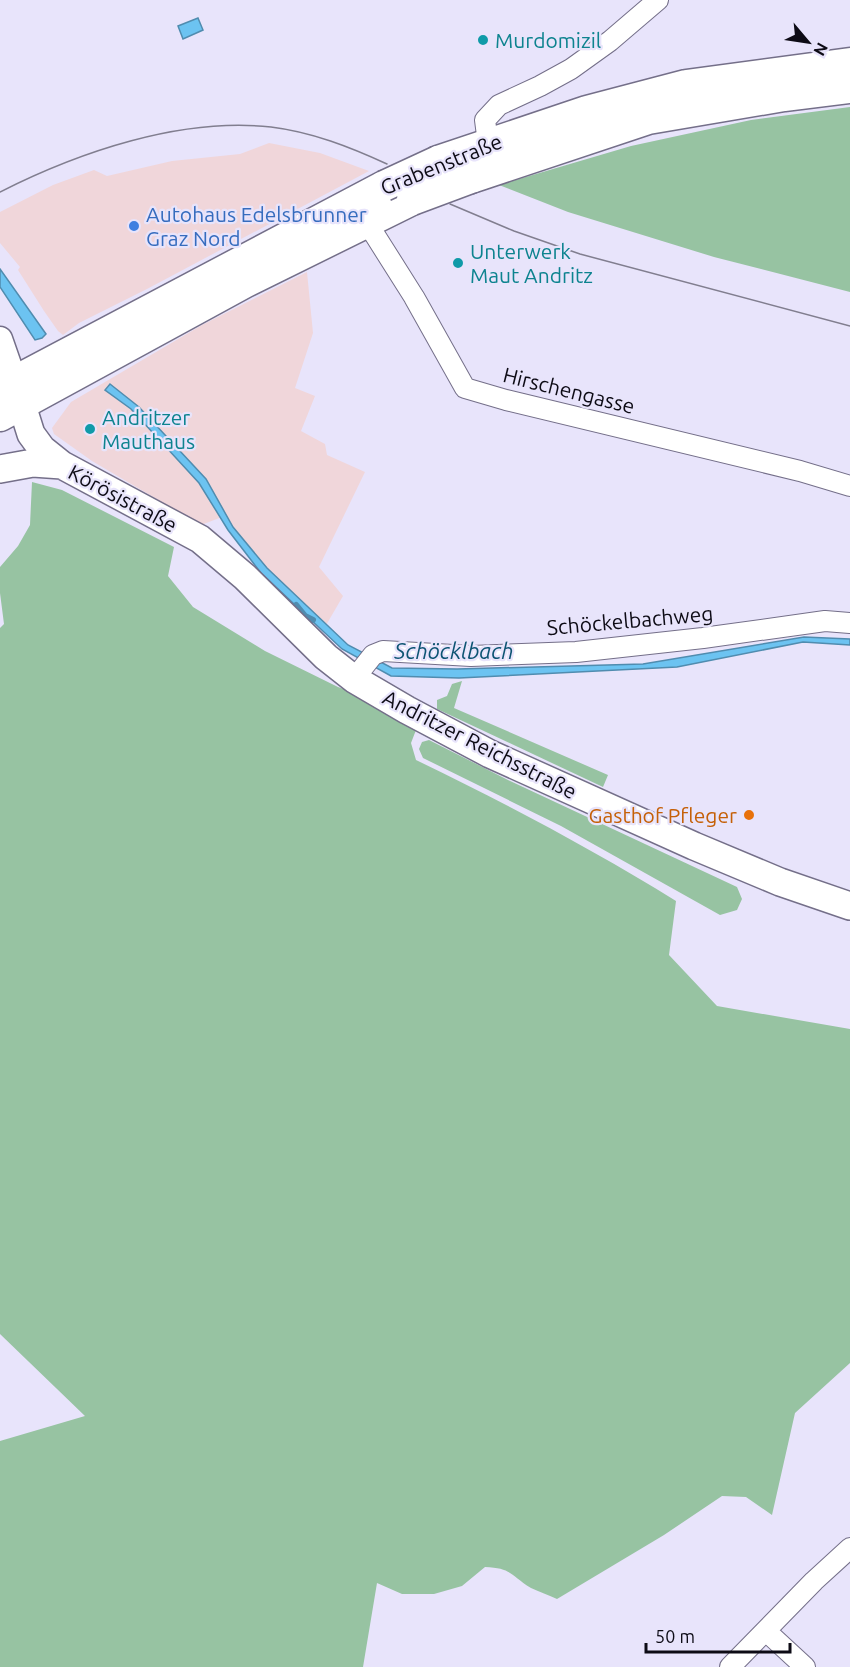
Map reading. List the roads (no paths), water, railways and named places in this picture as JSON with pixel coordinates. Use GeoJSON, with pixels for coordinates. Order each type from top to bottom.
{"type":"FeatureCollection","features":[{"type":"Feature","properties":{"kind":"main road","name":"Grabenstraße"},"geometry":{"type":"LineString","coordinates":[[9,398],[384,186],[438,161],[587,111],[686,85],[850,63]]}},
{"type":"Feature","properties":{"kind":"main road","name":"Grabenstraße"},"geometry":{"type":"LineString","coordinates":[[9,398],[366,221],[412,200],[471,178],[648,119],[784,96],[850,88]]}},
{"type":"Feature","properties":{"kind":"main road","name":"Körösistraße"},"geometry":{"type":"LineString","coordinates":[[9,398],[42,449],[62,465],[200,538],[245,577],[292,624]]}},
{"type":"Feature","properties":{"kind":"main road"},"geometry":{"type":"LineString","coordinates":[[0,469],[33,463],[62,465]]}},
{"type":"Feature","properties":{"kind":"main road","name":"Andritzer Reichsstraße"},"geometry":{"type":"LineString","coordinates":[[292,624],[326,657],[364,667],[490,754],[694,846],[780,882],[850,906]]}},
{"type":"Feature","properties":{"kind":"street"},"geometry":{"type":"LineString","coordinates":[[488,143],[485,120],[498,105],[571,69],[610,41],[658,0]]}},
{"type":"Feature","properties":{"kind":"street","name":"Hirschengasse"},"geometry":{"type":"LineString","coordinates":[[366,221],[414,297],[465,388],[800,471],[850,486]]}},
{"type":"Feature","properties":{"kind":"street","name":"Körösistraße"},"geometry":{"type":"LineString","coordinates":[[0,339],[9,398]]}},
{"type":"Feature","properties":{"kind":"street","name":"Schöckelbachweg"},"geometry":{"type":"LineString","coordinates":[[364,667],[388,651],[471,656],[576,652],[825,621],[850,622]]}},
{"type":"Feature","properties":{"kind":"street"},"geometry":{"type":"LineString","coordinates":[[730,1667],[814,1581],[850,1548]]}},
{"type":"Feature","properties":{"kind":"street"},"geometry":{"type":"LineString","coordinates":[[766,1631],[805,1667]]}},
{"type":"Feature","properties":{"kind":"water"},"geometry":{"type":"Polygon","coordinates":[[[198,18],[203,30],[183,39],[178,26],[198,18]]]}},
{"type":"Feature","properties":{"kind":"water"},"geometry":{"type":"Polygon","coordinates":[[[0,269],[46,334],[42,338],[35,340],[0,287],[0,269]]]}},
{"type":"Feature","properties":{"kind":"water","name":"Schöcklbach"},"geometry":{"type":"Polygon","coordinates":[[[110,384],[139,407],[206,479],[233,527],[267,568],[348,645],[392,668],[457,669],[643,664],[804,637],[850,639],[850,645],[803,642],[677,667],[459,678],[391,676],[342,649],[261,573],[228,530],[199,483],[131,409],[105,390],[110,384]]]}},
{"type":"Feature","properties":{"kind":"waterway","name":"Schöcklbach"},"geometry":{"type":"LineString","coordinates":[[296,605],[305,616],[313,620]]}},
{"type":"Feature","properties":{"kind":"tram line"},"geometry":{"type":"LineString","coordinates":[[0,192],[97,151],[131,141],[202,127],[237,125],[286,129],[330,141],[387,164]]}},
{"type":"Feature","properties":{"kind":"tram line"},"geometry":{"type":"LineString","coordinates":[[450,204],[514,231],[580,254],[850,326]]}},
{"type":"Feature","properties":{"kind":"place","name":"Murdomizil"},"geometry":{"type":"Point","coordinates":[483,40]}},
{"type":"Feature","properties":{"kind":"place","name":"Autohaus Edelsbrunner Graz Nord"},"geometry":{"type":"Point","coordinates":[134,226]}},
{"type":"Feature","properties":{"kind":"place","name":"Unterwerk Maut Andritz"},"geometry":{"type":"Point","coordinates":[458,263]}},
{"type":"Feature","properties":{"kind":"place","name":"Andritzer Mauthaus"},"geometry":{"type":"Point","coordinates":[90,429]}},
{"type":"Feature","properties":{"kind":"place","name":"Gasthof Pfleger"},"geometry":{"type":"Point","coordinates":[749,815]}}]}
